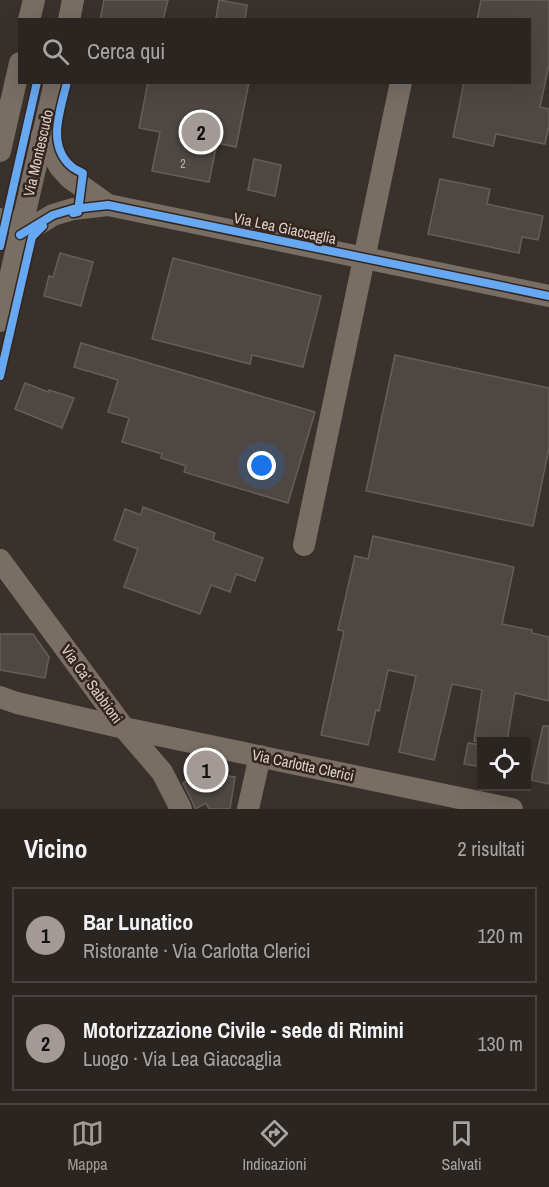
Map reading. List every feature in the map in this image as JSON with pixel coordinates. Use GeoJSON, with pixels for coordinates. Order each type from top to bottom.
{"type":"FeatureCollection","features":[{"type":"Feature","properties":{"kind":"street"},"geometry":{"type":"LineString","coordinates":[[30,18],[34,0]]}},
{"type":"Feature","properties":{"kind":"street"},"geometry":{"type":"LineString","coordinates":[[70,18],[74,0]]}},
{"type":"Feature","properties":{"kind":"street"},"geometry":{"type":"LineString","coordinates":[[0,151],[18,72]]}},
{"type":"Feature","properties":{"kind":"street","name":"Via Montescudo"},"geometry":{"type":"LineString","coordinates":[[0,321],[55,84]]}},
{"type":"Feature","properties":{"kind":"street"},"geometry":{"type":"LineString","coordinates":[[304,544],[401,84]]}},
{"type":"Feature","properties":{"kind":"street","name":"Via Lea Giaccaglia"},"geometry":{"type":"LineString","coordinates":[[42,136],[60,167],[70,178],[108,206]]}},
{"type":"Feature","properties":{"kind":"street","name":"Via Lea Giaccaglia"},"geometry":{"type":"LineString","coordinates":[[31,184],[47,182],[81,187]]}},
{"type":"Feature","properties":{"kind":"street","name":"Via Lea Giaccaglia"},"geometry":{"type":"LineString","coordinates":[[31,184],[46,199],[73,209]]}},
{"type":"Feature","properties":{"kind":"street","name":"Via Lea Giaccaglia"},"geometry":{"type":"LineString","coordinates":[[21,229],[73,209],[108,206],[549,296]]}},
{"type":"Feature","properties":{"kind":"street"},"geometry":{"type":"LineString","coordinates":[[0,219],[21,229]]}},
{"type":"Feature","properties":{"kind":"street","name":"Via Ca' Sabbioni"},"geometry":{"type":"LineString","coordinates":[[0,560],[124,728],[162,772],[181,809]]}},
{"type":"Feature","properties":{"kind":"street","name":"Via Carlotta Clerici"},"geometry":{"type":"LineString","coordinates":[[6,701],[260,756],[455,802],[512,809]]}},
{"type":"Feature","properties":{"kind":"street"},"geometry":{"type":"LineString","coordinates":[[248,809],[260,756]]}},
{"type":"Feature","properties":{"kind":"building"},"geometry":{"type":"Polygon","coordinates":[[[104,0],[168,0],[164,18],[100,18],[104,0]]]}},
{"type":"Feature","properties":{"kind":"building"},"geometry":{"type":"Polygon","coordinates":[[[219,0],[247,5],[245,18],[216,18],[219,0]]]}},
{"type":"Feature","properties":{"kind":"building"},"geometry":{"type":"Polygon","coordinates":[[[481,0],[549,0],[549,65],[540,107],[549,109],[549,126],[545,144],[496,134],[493,146],[453,137],[464,84],[531,84],[531,18],[477,18],[481,0]]]}},
{"type":"Feature","properties":{"kind":"building"},"geometry":{"type":"Polygon","coordinates":[[[148,84],[249,84],[236,147],[217,143],[209,182],[152,171],[160,132],[139,128],[148,84]]]}},
{"type":"Feature","properties":{"kind":"building"},"geometry":{"type":"Polygon","coordinates":[[[254,159],[281,165],[275,196],[248,190],[254,159]]]}},
{"type":"Feature","properties":{"kind":"building"},"geometry":{"type":"Polygon","coordinates":[[[440,179],[490,189],[487,204],[543,216],[538,240],[522,237],[519,253],[428,234],[440,179]]]}},
{"type":"Feature","properties":{"kind":"building"},"geometry":{"type":"Polygon","coordinates":[[[60,253],[93,262],[81,306],[44,296],[49,276],[53,277],[60,253]]]}},
{"type":"Feature","properties":{"kind":"building"},"geometry":{"type":"Polygon","coordinates":[[[173,258],[321,296],[303,367],[252,355],[250,364],[152,339],[173,258]]]}},
{"type":"Feature","properties":{"kind":"building"},"geometry":{"type":"Polygon","coordinates":[[[81,343],[315,412],[288,503],[184,472],[186,466],[161,458],[162,454],[122,442],[129,418],[108,412],[118,380],[74,367],[81,343]]]}},
{"type":"Feature","properties":{"kind":"building"},"geometry":{"type":"Polygon","coordinates":[[[395,355],[549,388],[549,448],[533,526],[366,491],[395,355]]]}},
{"type":"Feature","properties":{"kind":"building"},"geometry":{"type":"Polygon","coordinates":[[[25,383],[48,392],[49,390],[74,398],[62,428],[15,409],[25,383]]]}},
{"type":"Feature","properties":{"kind":"building"},"geometry":{"type":"Polygon","coordinates":[[[143,507],[215,533],[213,540],[263,558],[255,581],[236,574],[230,592],[211,585],[200,614],[124,587],[138,549],[114,540],[125,509],[141,515],[143,507]]]}},
{"type":"Feature","properties":{"kind":"building"},"geometry":{"type":"Polygon","coordinates":[[[373,536],[514,567],[502,624],[532,630],[532,633],[549,637],[549,701],[515,693],[508,737],[477,737],[477,741],[474,741],[482,690],[452,684],[434,760],[399,752],[416,676],[388,670],[379,711],[376,710],[368,745],[321,735],[344,631],[338,630],[355,556],[368,559],[373,536]]]}},
{"type":"Feature","properties":{"kind":"building"},"geometry":{"type":"Polygon","coordinates":[[[0,634],[33,634],[49,657],[45,678],[0,670],[0,634]]]}},
{"type":"Feature","properties":{"kind":"building"},"geometry":{"type":"Polygon","coordinates":[[[543,726],[549,726],[549,784],[531,780],[543,726]]]}},
{"type":"Feature","properties":{"kind":"building"},"geometry":{"type":"Polygon","coordinates":[[[468,743],[477,744],[477,766],[464,764],[468,743]]]}},
{"type":"Feature","properties":{"kind":"building"},"geometry":{"type":"Polygon","coordinates":[[[199,763],[223,766],[222,775],[235,777],[230,809],[209,809],[206,803],[195,809],[183,783],[191,778],[187,769],[198,771],[199,763]]]}},
{"type":"Feature","properties":{"kind":"cycle path"},"geometry":{"type":"LineString","coordinates":[[0,246],[37,84]]}},
{"type":"Feature","properties":{"kind":"cycle path"},"geometry":{"type":"LineString","coordinates":[[67,84],[57,126],[57,137],[63,157],[72,167],[83,173],[78,212],[73,213]]}},
{"type":"Feature","properties":{"kind":"cycle path"},"geometry":{"type":"LineString","coordinates":[[20,235],[53,215],[73,209],[108,205],[549,296]]}},
{"type":"Feature","properties":{"kind":"cycle path"},"geometry":{"type":"LineString","coordinates":[[0,376],[32,237],[43,226]]}},
{"type":"Feature","properties":{"kind":"place","name":"Motorizzazione Civile - sede di Rimini"},"geometry":{"type":"Point","coordinates":[201,132]}},
{"type":"Feature","properties":{"kind":"place","name":"Bar Lunatico"},"geometry":{"type":"Point","coordinates":[206,770]}}]}
